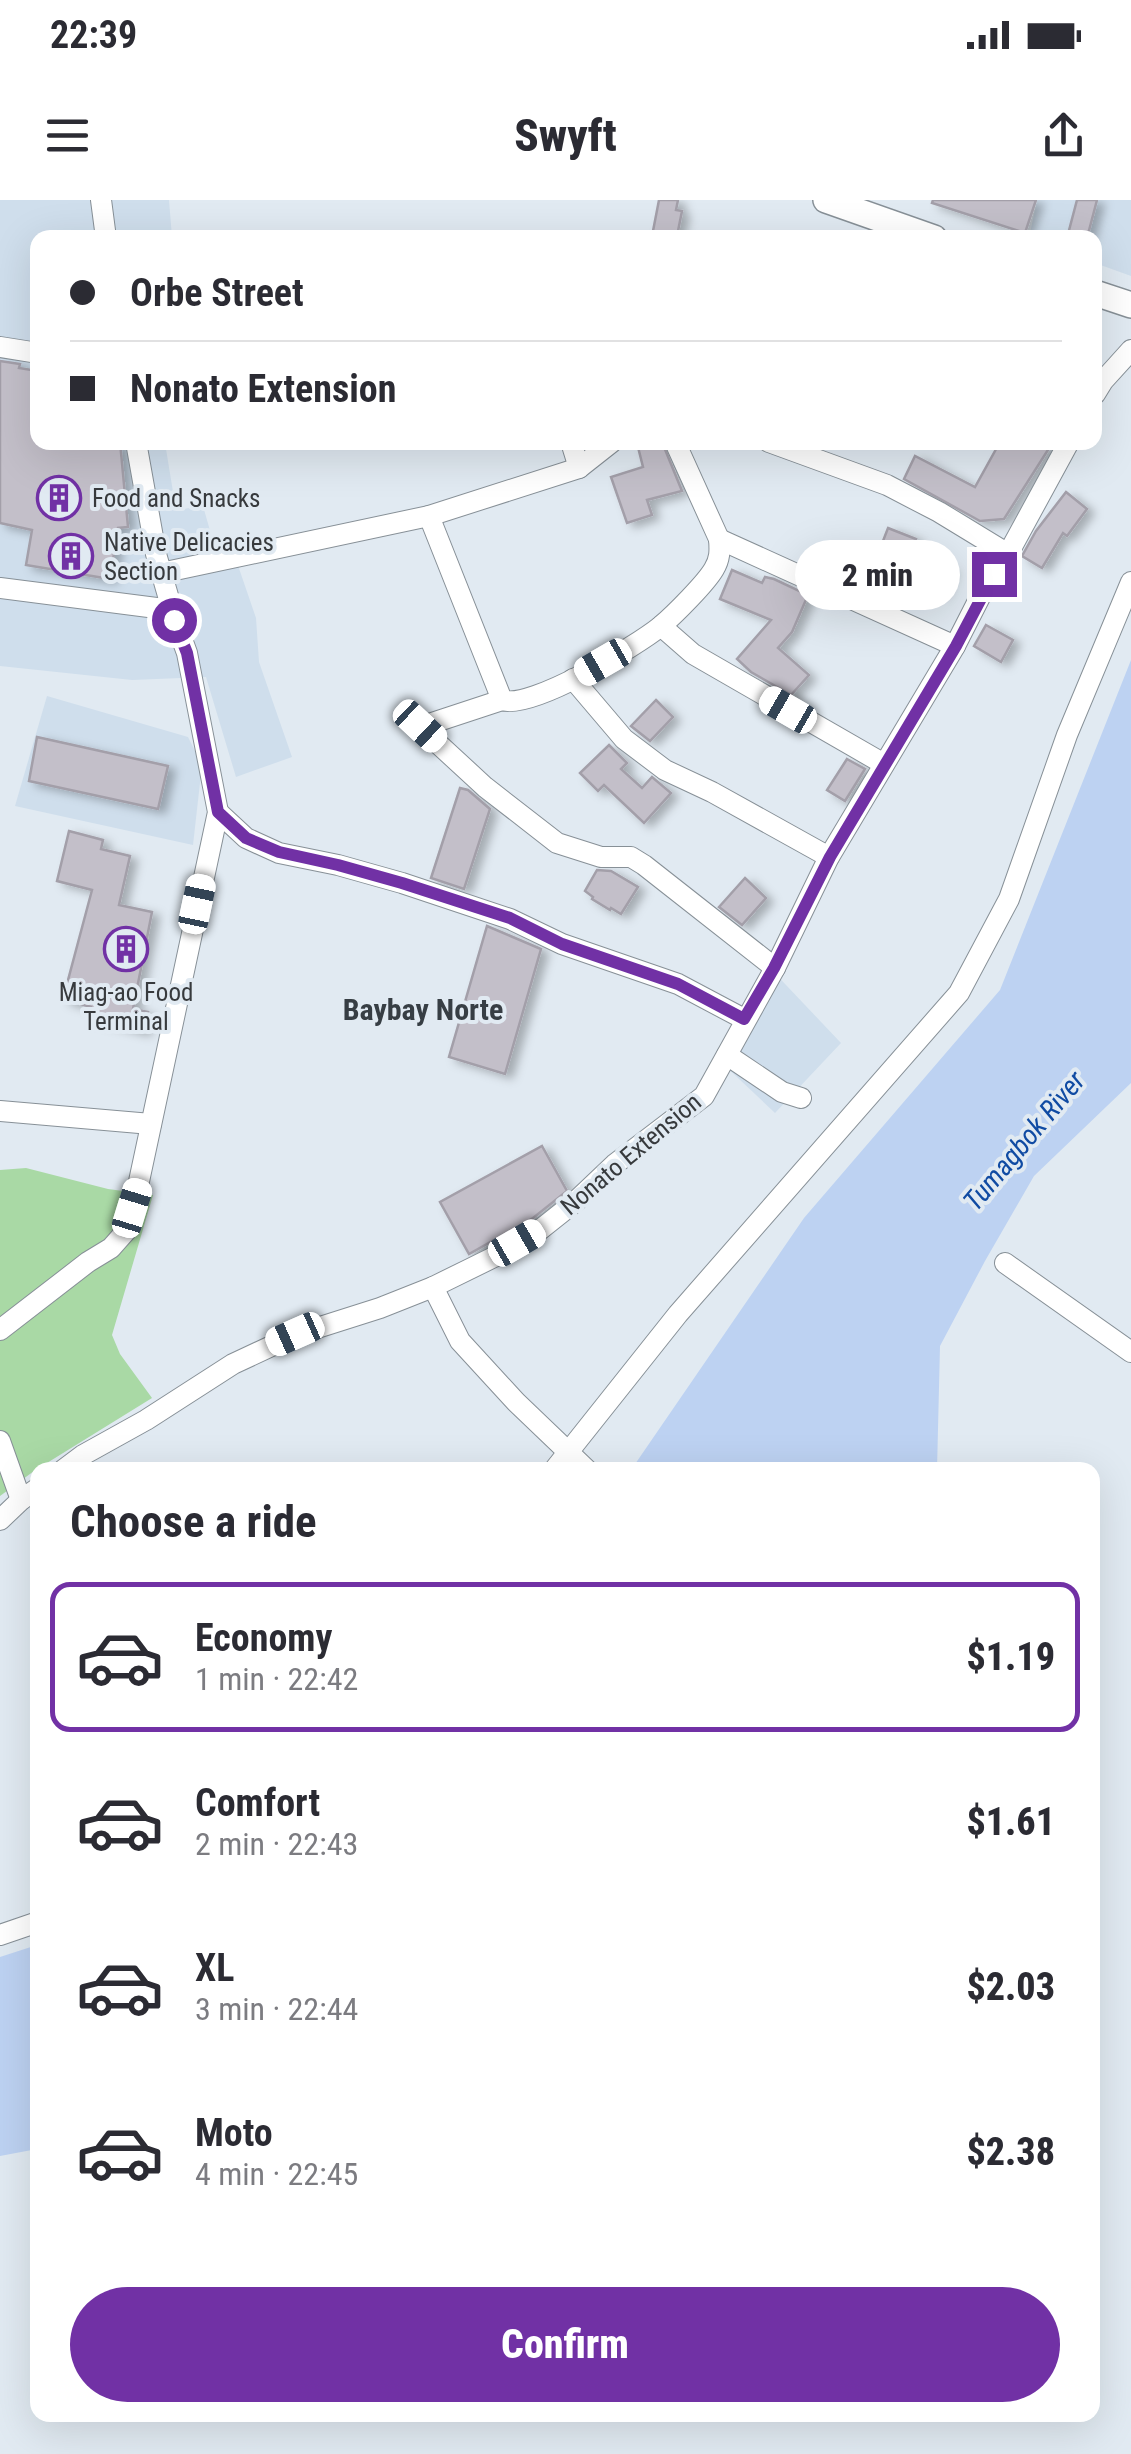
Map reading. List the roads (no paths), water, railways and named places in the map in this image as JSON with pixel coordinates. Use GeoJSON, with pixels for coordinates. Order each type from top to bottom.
{"type":"FeatureCollection","features":[{"type":"Feature","properties":{"kind":"main road"},"geometry":{"type":"LineString","coordinates":[[826,200],[911,230]]}},
{"type":"Feature","properties":{"kind":"main road"},"geometry":{"type":"LineString","coordinates":[[1102,295],[1131,305]]}},
{"type":"Feature","properties":{"kind":"street"},"geometry":{"type":"LineString","coordinates":[[101,200],[105,230]]}},
{"type":"Feature","properties":{"kind":"street"},"geometry":{"type":"LineString","coordinates":[[0,347],[30,352]]}},
{"type":"Feature","properties":{"kind":"street"},"geometry":{"type":"LineString","coordinates":[[1102,381],[1131,350]]}},
{"type":"Feature","properties":{"kind":"street"},"geometry":{"type":"LineString","coordinates":[[0,1330],[110,1248],[126,1231],[218,812],[187,653],[160,573],[137,450]]}},
{"type":"Feature","properties":{"kind":"street"},"geometry":{"type":"LineString","coordinates":[[573,450],[579,468]]}},
{"type":"Feature","properties":{"kind":"street"},"geometry":{"type":"LineString","coordinates":[[160,573],[430,516],[579,468],[602,450]]}},
{"type":"Feature","properties":{"kind":"street"},"geometry":{"type":"LineString","coordinates":[[679,450],[719,539],[720,554],[713,572],[661,626],[573,679],[512,703],[502,700],[420,726],[485,787],[557,842],[601,856],[631,857],[774,968]]}},
{"type":"Feature","properties":{"kind":"street"},"geometry":{"type":"LineString","coordinates":[[790,450],[887,486],[1008,554]]}},
{"type":"Feature","properties":{"kind":"street","name":"Nonato Extension"},"geometry":{"type":"LineString","coordinates":[[74,1462],[233,1364],[295,1334],[433,1287],[494,1256],[552,1220],[615,1164],[704,1096],[830,857],[956,646],[1065,450]]}},
{"type":"Feature","properties":{"kind":"street"},"geometry":{"type":"LineString","coordinates":[[430,516],[502,700]]}},
{"type":"Feature","properties":{"kind":"street"},"geometry":{"type":"LineString","coordinates":[[719,539],[956,646]]}},
{"type":"Feature","properties":{"kind":"street"},"geometry":{"type":"LineString","coordinates":[[561,1462],[678,1314],[959,993],[1009,900],[1068,735],[1131,582]]}},
{"type":"Feature","properties":{"kind":"street"},"geometry":{"type":"LineString","coordinates":[[0,588],[173,615]]}},
{"type":"Feature","properties":{"kind":"street"},"geometry":{"type":"LineString","coordinates":[[661,626],[693,654],[884,764]]}},
{"type":"Feature","properties":{"kind":"street"},"geometry":{"type":"LineString","coordinates":[[573,679],[624,738],[666,770],[830,857]]}},
{"type":"Feature","properties":{"kind":"street"},"geometry":{"type":"LineString","coordinates":[[218,812],[246,838],[279,852],[402,883],[510,918],[562,944],[678,984],[744,1019]]}},
{"type":"Feature","properties":{"kind":"street"},"geometry":{"type":"LineString","coordinates":[[727,1054],[782,1092],[801,1098]]}},
{"type":"Feature","properties":{"kind":"street"},"geometry":{"type":"LineString","coordinates":[[0,1111],[151,1124]]}},
{"type":"Feature","properties":{"kind":"street"},"geometry":{"type":"LineString","coordinates":[[1005,1263],[1131,1352]]}},
{"type":"Feature","properties":{"kind":"street"},"geometry":{"type":"LineString","coordinates":[[433,1287],[460,1340],[516,1402],[579,1462]]}},
{"type":"Feature","properties":{"kind":"street"},"geometry":{"type":"LineString","coordinates":[[0,1442],[30,1494]]}},
{"type":"Feature","properties":{"kind":"street"},"geometry":{"type":"LineString","coordinates":[[0,1520],[30,1499]]}},
{"type":"Feature","properties":{"kind":"street"},"geometry":{"type":"LineString","coordinates":[[0,1935],[30,1925]]}},
{"type":"Feature","properties":{"kind":"water","name":"Tumagbok River"},"geometry":{"type":"Polygon","coordinates":[[[1131,660],[1131,1083],[1034,1176],[940,1346],[937,1462],[636,1462],[804,1218],[1000,990],[1131,660]]]}},
{"type":"Feature","properties":{"kind":"water"},"geometry":{"type":"Polygon","coordinates":[[[30,1947],[30,2150],[0,2156],[0,1957],[30,1947]]]}},
{"type":"Feature","properties":{"kind":"place","name":"Food and Snacks"},"geometry":{"type":"Point","coordinates":[59,498]}},
{"type":"Feature","properties":{"kind":"place","name":"Native Delicacies Section"},"geometry":{"type":"Point","coordinates":[71,556]}},
{"type":"Feature","properties":{"kind":"place","name":"Miag-ao Food Terminal"},"geometry":{"type":"Point","coordinates":[126,949]}},
{"type":"Feature","properties":{"kind":"district","name":"Baybay Norte"},"geometry":{"type":"Point","coordinates":[423,1009]}}]}
